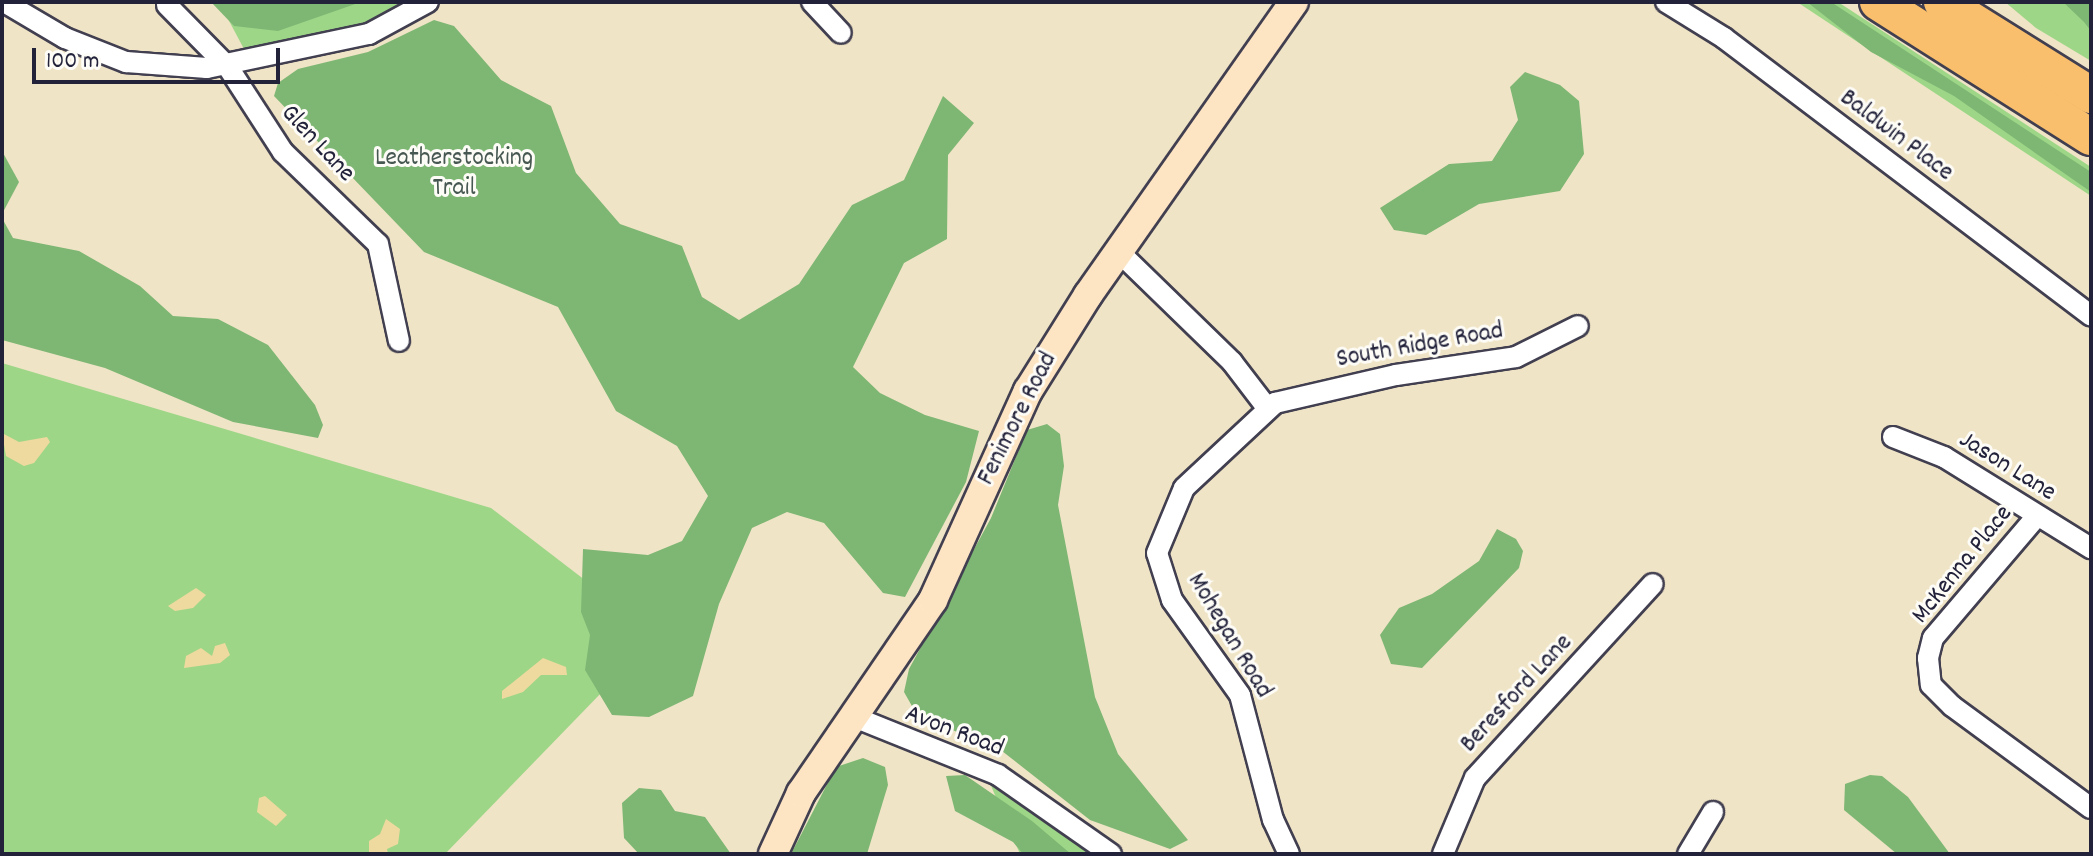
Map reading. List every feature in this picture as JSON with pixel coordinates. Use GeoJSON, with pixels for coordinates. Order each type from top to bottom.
{"type":"FeatureCollection","features":[{"type":"Feature","properties":{"kind":"highway"},"geometry":{"type":"LineString","coordinates":[[1878,2],[2091,137]]}},
{"type":"Feature","properties":{"kind":"highway"},"geometry":{"type":"LineString","coordinates":[[1942,2],[2091,95]]}},
{"type":"Feature","properties":{"kind":"highway"},"geometry":{"type":"LineString","coordinates":[[1983,2],[2091,76]]}},
{"type":"Feature","properties":{"kind":"street"},"geometry":{"type":"LineString","coordinates":[[4,2],[65,38],[126,62],[228,67],[369,34],[428,2]]}},
{"type":"Feature","properties":{"kind":"street"},"geometry":{"type":"LineString","coordinates":[[812,2],[841,33]]}},
{"type":"Feature","properties":{"kind":"street","name":"Baldwin Place"},"geometry":{"type":"LineString","coordinates":[[1666,2],[1724,38],[2091,316]]}},
{"type":"Feature","properties":{"kind":"street","name":"Fenimore Road"},"geometry":{"type":"LineString","coordinates":[[773,854],[801,793],[933,600],[1028,391],[1119,252],[1292,3]]}},
{"type":"Feature","properties":{"kind":"street","name":"Glen Lane"},"geometry":{"type":"LineString","coordinates":[[167,5],[228,67],[234,84],[283,152],[378,244],[399,341]]}},
{"type":"Feature","properties":{"kind":"street"},"geometry":{"type":"LineString","coordinates":[[1119,252],[1232,362],[1268,409]]}},
{"type":"Feature","properties":{"kind":"street","name":"South Ridge Road"},"geometry":{"type":"LineString","coordinates":[[1268,409],[1320,390],[1516,357],[1578,326]]}},
{"type":"Feature","properties":{"kind":"street","name":"Mohegan Road"},"geometry":{"type":"LineString","coordinates":[[1268,409],[1184,488],[1157,553],[1172,600],[1240,695],[1273,820],[1289,854]]}},
{"type":"Feature","properties":{"kind":"street","name":"Jason Lane"},"geometry":{"type":"LineString","coordinates":[[1893,437],[1944,457],[2091,548]]}},
{"type":"Feature","properties":{"kind":"street","name":"McKenna Place"},"geometry":{"type":"LineString","coordinates":[[2037,516],[1933,638],[1928,658],[1931,685],[2091,808]]}},
{"type":"Feature","properties":{"kind":"street","name":"Beresford Lane"},"geometry":{"type":"LineString","coordinates":[[1443,854],[1475,778],[1653,584]]}},
{"type":"Feature","properties":{"kind":"street","name":"Avon Road"},"geometry":{"type":"LineString","coordinates":[[854,717],[998,775],[1111,854]]}},
{"type":"Feature","properties":{"kind":"street"},"geometry":{"type":"LineString","coordinates":[[1688,854],[1713,812]]}},
{"type":"Feature","properties":{"kind":"green space"},"geometry":{"type":"Polygon","coordinates":[[[211,2],[361,2],[278,31],[234,26],[211,2]]]}},
{"type":"Feature","properties":{"kind":"green space"},"geometry":{"type":"Polygon","coordinates":[[[219,2],[406,2],[361,27],[244,49],[219,2]]]}},
{"type":"Feature","properties":{"kind":"green space"},"geometry":{"type":"Polygon","coordinates":[[[1797,2],[1838,2],[2091,167],[2091,196],[1797,2]]]}},
{"type":"Feature","properties":{"kind":"green space"},"geometry":{"type":"Polygon","coordinates":[[[1807,2],[1831,2],[2091,172],[2091,192],[1954,96],[1871,52],[1807,2]]]}},
{"type":"Feature","properties":{"kind":"green space"},"geometry":{"type":"Polygon","coordinates":[[[2005,2],[2091,2],[2091,61],[2036,28],[2005,2]]]}},
{"type":"Feature","properties":{"kind":"green space"},"geometry":{"type":"Polygon","coordinates":[[[2063,2],[2091,2],[2091,31],[2084,22],[2063,2]]]}},
{"type":"Feature","properties":{"kind":"green space","name":"Leatherstocking Trail"},"geometry":{"type":"Polygon","coordinates":[[[434,20],[454,26],[501,80],[551,106],[576,173],[620,224],[682,246],[702,297],[739,320],[799,284],[852,205],[904,180],[943,96],[974,123],[948,155],[947,239],[904,263],[853,367],[880,393],[925,415],[979,431],[966,482],[905,597],[883,593],[824,523],[787,512],[752,528],[719,604],[693,696],[649,717],[612,715],[585,670],[590,635],[581,612],[583,549],[648,555],[682,541],[708,496],[677,446],[616,411],[558,307],[424,252],[274,96],[278,83],[298,69],[368,52],[434,20]]]}},
{"type":"Feature","properties":{"kind":"green space"},"geometry":{"type":"Polygon","coordinates":[[[1525,72],[1560,85],[1579,101],[1584,154],[1560,191],[1479,204],[1426,235],[1394,230],[1380,208],[1449,164],[1492,161],[1518,120],[1510,87],[1525,72]]]}},
{"type":"Feature","properties":{"kind":"green space"},"geometry":{"type":"Polygon","coordinates":[[[2,151],[19,182],[2,214],[2,151]]]}},
{"type":"Feature","properties":{"kind":"green space"},"geometry":{"type":"Polygon","coordinates":[[[2,218],[13,238],[79,251],[140,286],[173,316],[218,319],[268,345],[315,405],[323,425],[318,438],[233,422],[105,368],[2,340],[2,218]]]}},
{"type":"Feature","properties":{"kind":"green space"},"geometry":{"type":"Polygon","coordinates":[[[2,363],[491,508],[594,587],[605,689],[445,854],[2,854],[2,363]]]}},
{"type":"Feature","properties":{"kind":"green space"},"geometry":{"type":"Polygon","coordinates":[[[1047,424],[1060,434],[1064,466],[1058,505],[1095,697],[1118,754],[1188,840],[1170,849],[1090,820],[1002,751],[917,715],[904,692],[909,669],[991,518],[1027,430],[1047,424]]]}},
{"type":"Feature","properties":{"kind":"green space"},"geometry":{"type":"Polygon","coordinates":[[[1497,529],[1516,539],[1523,551],[1519,568],[1422,668],[1391,664],[1380,635],[1399,608],[1432,594],[1479,561],[1497,529]]]}},
{"type":"Feature","properties":{"kind":"green space"},"geometry":{"type":"Polygon","coordinates":[[[863,758],[885,767],[888,785],[867,854],[791,854],[836,767],[863,758]]]}},
{"type":"Feature","properties":{"kind":"green space"},"geometry":{"type":"Polygon","coordinates":[[[965,775],[1032,821],[1071,854],[1023,854],[1013,842],[955,811],[946,776],[965,775]]]}},
{"type":"Feature","properties":{"kind":"green space"},"geometry":{"type":"Polygon","coordinates":[[[1870,775],[1882,776],[1908,797],[1950,854],[1897,854],[1844,810],[1845,784],[1870,775]]]}},
{"type":"Feature","properties":{"kind":"green space"},"geometry":{"type":"Polygon","coordinates":[[[989,781],[1020,803],[1092,854],[1020,854],[989,781]]]}},
{"type":"Feature","properties":{"kind":"green space"},"geometry":{"type":"Polygon","coordinates":[[[639,788],[661,790],[675,811],[705,817],[731,854],[639,854],[624,838],[622,803],[639,788]]]}},
{"type":"Feature","properties":{"kind":"sand"},"geometry":{"type":"Polygon","coordinates":[[[2,433],[19,442],[47,437],[50,442],[34,463],[24,466],[6,456],[2,433]]]}},
{"type":"Feature","properties":{"kind":"sand"},"geometry":{"type":"Polygon","coordinates":[[[196,588],[206,595],[193,608],[175,611],[168,606],[196,588]]]}},
{"type":"Feature","properties":{"kind":"sand"},"geometry":{"type":"Polygon","coordinates":[[[225,643],[230,655],[220,663],[184,668],[186,656],[201,648],[212,656],[215,646],[225,643]]]}},
{"type":"Feature","properties":{"kind":"sand"},"geometry":{"type":"Polygon","coordinates":[[[543,658],[566,667],[567,675],[541,675],[523,692],[502,699],[502,691],[543,658]]]}},
{"type":"Feature","properties":{"kind":"sand"},"geometry":{"type":"Polygon","coordinates":[[[265,796],[287,815],[276,826],[257,812],[259,798],[265,796]]]}},
{"type":"Feature","properties":{"kind":"sand"},"geometry":{"type":"Polygon","coordinates":[[[386,819],[400,829],[398,844],[387,849],[388,854],[369,854],[369,841],[380,834],[386,819]]]}}]}
